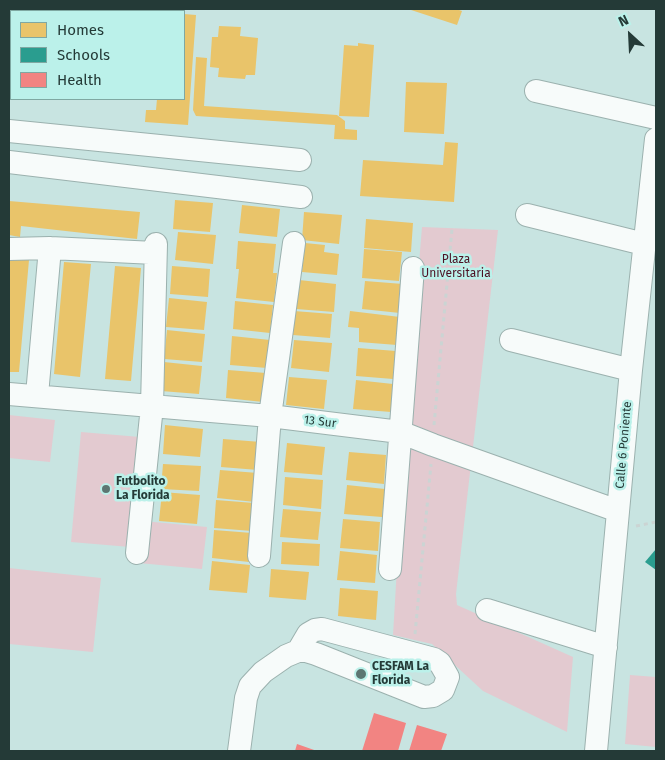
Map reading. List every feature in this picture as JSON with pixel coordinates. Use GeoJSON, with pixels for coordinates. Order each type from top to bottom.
{"type":"FeatureCollection","features":[{"type":"Feature","properties":{"kind":"street"},"geometry":{"type":"LineString","coordinates":[[536,91],[656,118]]}},
{"type":"Feature","properties":{"kind":"street"},"geometry":{"type":"LineString","coordinates":[[9,131],[300,160]]}},
{"type":"Feature","properties":{"kind":"street","name":"Calle 6 Poniente"},"geometry":{"type":"LineString","coordinates":[[596,751],[631,370],[656,139]]}},
{"type":"Feature","properties":{"kind":"street"},"geometry":{"type":"LineString","coordinates":[[9,162],[302,197]]}},
{"type":"Feature","properties":{"kind":"street"},"geometry":{"type":"LineString","coordinates":[[527,215],[644,244]]}},
{"type":"Feature","properties":{"kind":"street"},"geometry":{"type":"LineString","coordinates":[[259,556],[270,416],[294,243]]}},
{"type":"Feature","properties":{"kind":"street"},"geometry":{"type":"LineString","coordinates":[[9,248],[155,249],[152,406],[137,553]]}},
{"type":"Feature","properties":{"kind":"street"},"geometry":{"type":"LineString","coordinates":[[37,395],[50,248]]}},
{"type":"Feature","properties":{"kind":"street"},"geometry":{"type":"LineString","coordinates":[[390,569],[413,268]]}},
{"type":"Feature","properties":{"kind":"street"},"geometry":{"type":"LineString","coordinates":[[511,340],[631,370]]}},
{"type":"Feature","properties":{"kind":"street","name":"13 Sur"},"geometry":{"type":"LineString","coordinates":[[9,394],[270,416],[400,432],[432,446],[618,511]]}},
{"type":"Feature","properties":{"kind":"street"},"geometry":{"type":"LineString","coordinates":[[487,610],[606,647]]}},
{"type":"Feature","properties":{"kind":"street"},"geometry":{"type":"LineString","coordinates":[[239,751],[246,698],[250,686],[263,672],[286,656],[298,651],[316,654],[424,697],[433,696],[442,690],[448,677],[440,663],[434,659],[322,629],[308,634],[298,651]]}},
{"type":"Feature","properties":{"kind":"path"},"geometry":{"type":"LineString","coordinates":[[414,640],[452,229]]}},
{"type":"Feature","properties":{"kind":"green space","name":"Plaza Universitaria"},"geometry":{"type":"Polygon","coordinates":[[[422,227],[498,230],[456,594],[457,605],[573,657],[567,732],[483,691],[432,644],[393,635],[405,432],[422,227]]]}},
{"type":"Feature","properties":{"kind":"green space"},"geometry":{"type":"Polygon","coordinates":[[[9,415],[55,420],[50,462],[9,458],[9,415]]]}},
{"type":"Feature","properties":{"kind":"green space","name":"Futbolito La Florida"},"geometry":{"type":"Polygon","coordinates":[[[81,432],[140,437],[130,547],[71,542],[81,432]]]}},
{"type":"Feature","properties":{"kind":"green space"},"geometry":{"type":"Polygon","coordinates":[[[143,521],[207,527],[202,569],[139,563],[143,521]]]}},
{"type":"Feature","properties":{"kind":"green space"},"geometry":{"type":"Polygon","coordinates":[[[9,568],[101,578],[93,652],[9,644],[9,568]]]}},
{"type":"Feature","properties":{"kind":"green space"},"geometry":{"type":"Polygon","coordinates":[[[630,675],[656,677],[656,747],[625,744],[630,675]]]}},
{"type":"Feature","properties":{"kind":"building: Homes"},"geometry":{"type":"Polygon","coordinates":[[[408,9],[456,9],[462,11],[457,25],[408,9]]]}},
{"type":"Feature","properties":{"kind":"building: Homes"},"geometry":{"type":"Polygon","coordinates":[[[185,14],[196,15],[188,125],[145,122],[146,110],[156,110],[157,100],[185,100],[185,14]]]}},
{"type":"Feature","properties":{"kind":"building: Homes"},"geometry":{"type":"Polygon","coordinates":[[[219,26],[241,27],[240,36],[258,38],[255,75],[246,75],[245,79],[218,77],[219,68],[210,67],[212,37],[218,37],[219,26]]]}},
{"type":"Feature","properties":{"kind":"building: Homes"},"geometry":{"type":"Polygon","coordinates":[[[358,43],[374,45],[369,117],[339,116],[344,45],[358,46],[358,43]]]}},
{"type":"Feature","properties":{"kind":"building: Homes"},"geometry":{"type":"Polygon","coordinates":[[[196,57],[207,58],[204,106],[337,115],[345,121],[345,129],[357,130],[357,140],[334,139],[335,125],[196,116],[193,110],[196,57]]]}},
{"type":"Feature","properties":{"kind":"building: Homes"},"geometry":{"type":"Polygon","coordinates":[[[406,82],[447,83],[444,134],[404,132],[406,82]]]}},
{"type":"Feature","properties":{"kind":"building: Homes"},"geometry":{"type":"Polygon","coordinates":[[[445,142],[458,143],[454,202],[360,196],[363,160],[443,165],[445,142]]]}},
{"type":"Feature","properties":{"kind":"building: Homes"},"geometry":{"type":"Polygon","coordinates":[[[175,200],[213,203],[210,232],[173,229],[175,200]]]}},
{"type":"Feature","properties":{"kind":"building: Homes"},"geometry":{"type":"Polygon","coordinates":[[[9,201],[140,212],[137,239],[21,226],[20,237],[9,235],[9,201]]]}},
{"type":"Feature","properties":{"kind":"building: Homes"},"geometry":{"type":"Polygon","coordinates":[[[242,205],[280,209],[277,237],[239,233],[242,205]]]}},
{"type":"Feature","properties":{"kind":"building: Homes"},"geometry":{"type":"Polygon","coordinates":[[[304,212],[342,215],[339,244],[302,240],[304,212]]]}},
{"type":"Feature","properties":{"kind":"building: Homes"},"geometry":{"type":"Polygon","coordinates":[[[366,219],[413,223],[411,252],[364,248],[366,219]]]}},
{"type":"Feature","properties":{"kind":"building: Homes"},"geometry":{"type":"Polygon","coordinates":[[[178,232],[216,235],[213,264],[175,260],[178,232]]]}},
{"type":"Feature","properties":{"kind":"building: Homes"},"geometry":{"type":"Polygon","coordinates":[[[238,241],[276,244],[273,273],[277,273],[274,302],[236,298],[239,269],[236,269],[238,241]]]}},
{"type":"Feature","properties":{"kind":"building: Homes"},"geometry":{"type":"Polygon","coordinates":[[[305,243],[325,245],[324,252],[339,254],[337,275],[302,272],[305,243]]]}},
{"type":"Feature","properties":{"kind":"building: Homes"},"geometry":{"type":"Polygon","coordinates":[[[364,249],[402,252],[399,281],[362,278],[364,249]]]}},
{"type":"Feature","properties":{"kind":"building: Homes"},"geometry":{"type":"Polygon","coordinates":[[[9,258],[29,260],[19,372],[9,372],[9,258]]]}},
{"type":"Feature","properties":{"kind":"building: Homes"},"geometry":{"type":"Polygon","coordinates":[[[64,262],[91,264],[80,377],[54,374],[64,262]]]}},
{"type":"Feature","properties":{"kind":"building: Homes"},"geometry":{"type":"Polygon","coordinates":[[[115,266],[141,268],[131,381],[105,379],[115,266]]]}},
{"type":"Feature","properties":{"kind":"building: Homes"},"geometry":{"type":"Polygon","coordinates":[[[172,266],[210,269],[208,297],[170,294],[172,266]]]}},
{"type":"Feature","properties":{"kind":"building: Homes"},"geometry":{"type":"Polygon","coordinates":[[[299,280],[336,284],[334,312],[296,309],[299,280]]]}},
{"type":"Feature","properties":{"kind":"building: Homes"},"geometry":{"type":"Polygon","coordinates":[[[365,281],[403,284],[400,313],[362,309],[365,281]]]}},
{"type":"Feature","properties":{"kind":"building: Homes"},"geometry":{"type":"Polygon","coordinates":[[[169,298],[207,302],[204,330],[166,327],[169,298]]]}},
{"type":"Feature","properties":{"kind":"building: Homes"},"geometry":{"type":"Polygon","coordinates":[[[235,301],[273,305],[270,333],[233,329],[235,301]]]}},
{"type":"Feature","properties":{"kind":"building: Homes"},"geometry":{"type":"Polygon","coordinates":[[[294,311],[332,314],[330,338],[293,335],[294,311]]]}},
{"type":"Feature","properties":{"kind":"building: Homes"},"geometry":{"type":"Polygon","coordinates":[[[350,311],[400,317],[397,345],[359,342],[359,328],[348,327],[350,311]]]}},
{"type":"Feature","properties":{"kind":"building: Homes"},"geometry":{"type":"Polygon","coordinates":[[[167,330],[205,334],[202,362],[164,359],[167,330]]]}},
{"type":"Feature","properties":{"kind":"building: Homes"},"geometry":{"type":"Polygon","coordinates":[[[232,336],[270,340],[267,368],[230,365],[232,336]]]}},
{"type":"Feature","properties":{"kind":"building: Homes"},"geometry":{"type":"Polygon","coordinates":[[[294,340],[332,343],[329,372],[291,368],[294,340]]]}},
{"type":"Feature","properties":{"kind":"building: Homes"},"geometry":{"type":"Polygon","coordinates":[[[358,348],[396,351],[393,379],[356,376],[358,348]]]}},
{"type":"Feature","properties":{"kind":"building: Homes"},"geometry":{"type":"Polygon","coordinates":[[[164,362],[202,366],[199,394],[161,391],[164,362]]]}},
{"type":"Feature","properties":{"kind":"building: Homes"},"geometry":{"type":"Polygon","coordinates":[[[228,370],[266,373],[263,402],[226,398],[228,370]]]}},
{"type":"Feature","properties":{"kind":"building: Homes"},"geometry":{"type":"Polygon","coordinates":[[[289,377],[327,380],[324,409],[286,405],[289,377]]]}},
{"type":"Feature","properties":{"kind":"building: Homes"},"geometry":{"type":"Polygon","coordinates":[[[356,380],[393,384],[391,412],[353,409],[356,380]]]}},
{"type":"Feature","properties":{"kind":"building: Homes"},"geometry":{"type":"Polygon","coordinates":[[[165,425],[203,429],[200,457],[163,454],[165,425]]]}},
{"type":"Feature","properties":{"kind":"building: Homes"},"geometry":{"type":"Polygon","coordinates":[[[223,439],[261,442],[258,470],[221,467],[223,439]]]}},
{"type":"Feature","properties":{"kind":"building: Homes"},"geometry":{"type":"Polygon","coordinates":[[[287,443],[325,447],[322,475],[284,472],[287,443]]]}},
{"type":"Feature","properties":{"kind":"building: Homes"},"geometry":{"type":"Polygon","coordinates":[[[349,452],[386,455],[384,484],[346,480],[349,452]]]}},
{"type":"Feature","properties":{"kind":"building: Homes"},"geometry":{"type":"Polygon","coordinates":[[[163,464],[201,466],[199,491],[161,489],[163,464]]]}},
{"type":"Feature","properties":{"kind":"building: Homes"},"geometry":{"type":"Polygon","coordinates":[[[220,470],[258,473],[255,502],[217,498],[220,470]]]}},
{"type":"Feature","properties":{"kind":"building: Homes"},"geometry":{"type":"Polygon","coordinates":[[[285,477],[323,480],[321,509],[283,505],[285,477]]]}},
{"type":"Feature","properties":{"kind":"building: Homes"},"geometry":{"type":"Polygon","coordinates":[[[347,485],[385,489],[382,517],[344,514],[347,485]]]}},
{"type":"Feature","properties":{"kind":"building: Homes"},"geometry":{"type":"Polygon","coordinates":[[[162,492],[200,495],[197,524],[159,521],[162,492]]]}},
{"type":"Feature","properties":{"kind":"building: Homes"},"geometry":{"type":"Polygon","coordinates":[[[216,500],[254,503],[252,531],[214,528],[216,500]]]}},
{"type":"Feature","properties":{"kind":"building: Homes"},"geometry":{"type":"Polygon","coordinates":[[[283,509],[321,512],[318,540],[280,537],[283,509]]]}},
{"type":"Feature","properties":{"kind":"building: Homes"},"geometry":{"type":"Polygon","coordinates":[[[343,519],[380,522],[378,551],[340,548],[343,519]]]}},
{"type":"Feature","properties":{"kind":"building: Homes"},"geometry":{"type":"Polygon","coordinates":[[[214,530],[252,533],[249,562],[212,558],[214,530]]]}},
{"type":"Feature","properties":{"kind":"building: Homes"},"geometry":{"type":"Polygon","coordinates":[[[282,542],[320,544],[319,566],[281,564],[282,542]]]}},
{"type":"Feature","properties":{"kind":"building: Homes"},"geometry":{"type":"Polygon","coordinates":[[[340,551],[377,555],[375,583],[337,580],[340,551]]]}},
{"type":"Feature","properties":{"kind":"building: Homes"},"geometry":{"type":"Polygon","coordinates":[[[212,561],[250,565],[247,593],[209,590],[212,561]]]}},
{"type":"Feature","properties":{"kind":"building: Homes"},"geometry":{"type":"Polygon","coordinates":[[[271,569],[309,572],[306,600],[269,597],[271,569]]]}},
{"type":"Feature","properties":{"kind":"building: Homes"},"geometry":{"type":"Polygon","coordinates":[[[340,588],[378,591],[376,620],[338,616],[340,588]]]}},
{"type":"Feature","properties":{"kind":"building: Schools"},"geometry":{"type":"Polygon","coordinates":[[[656,549],[656,570],[645,562],[656,549]]]}},
{"type":"Feature","properties":{"kind":"building: Health"},"geometry":{"type":"Polygon","coordinates":[[[374,713],[406,723],[398,751],[362,751],[374,713]]]}},
{"type":"Feature","properties":{"kind":"building: Health"},"geometry":{"type":"Polygon","coordinates":[[[417,725],[447,734],[441,751],[409,751],[417,725]]]}},
{"type":"Feature","properties":{"kind":"building: Health"},"geometry":{"type":"Polygon","coordinates":[[[297,744],[317,751],[295,751],[297,744]]]}},
{"type":"Feature","properties":{"kind":"place","name":"Futbolito La Florida"},"geometry":{"type":"Point","coordinates":[106,489]}},
{"type":"Feature","properties":{"kind":"place","name":"CESFAM La Florida"},"geometry":{"type":"Point","coordinates":[361,674]}}]}
